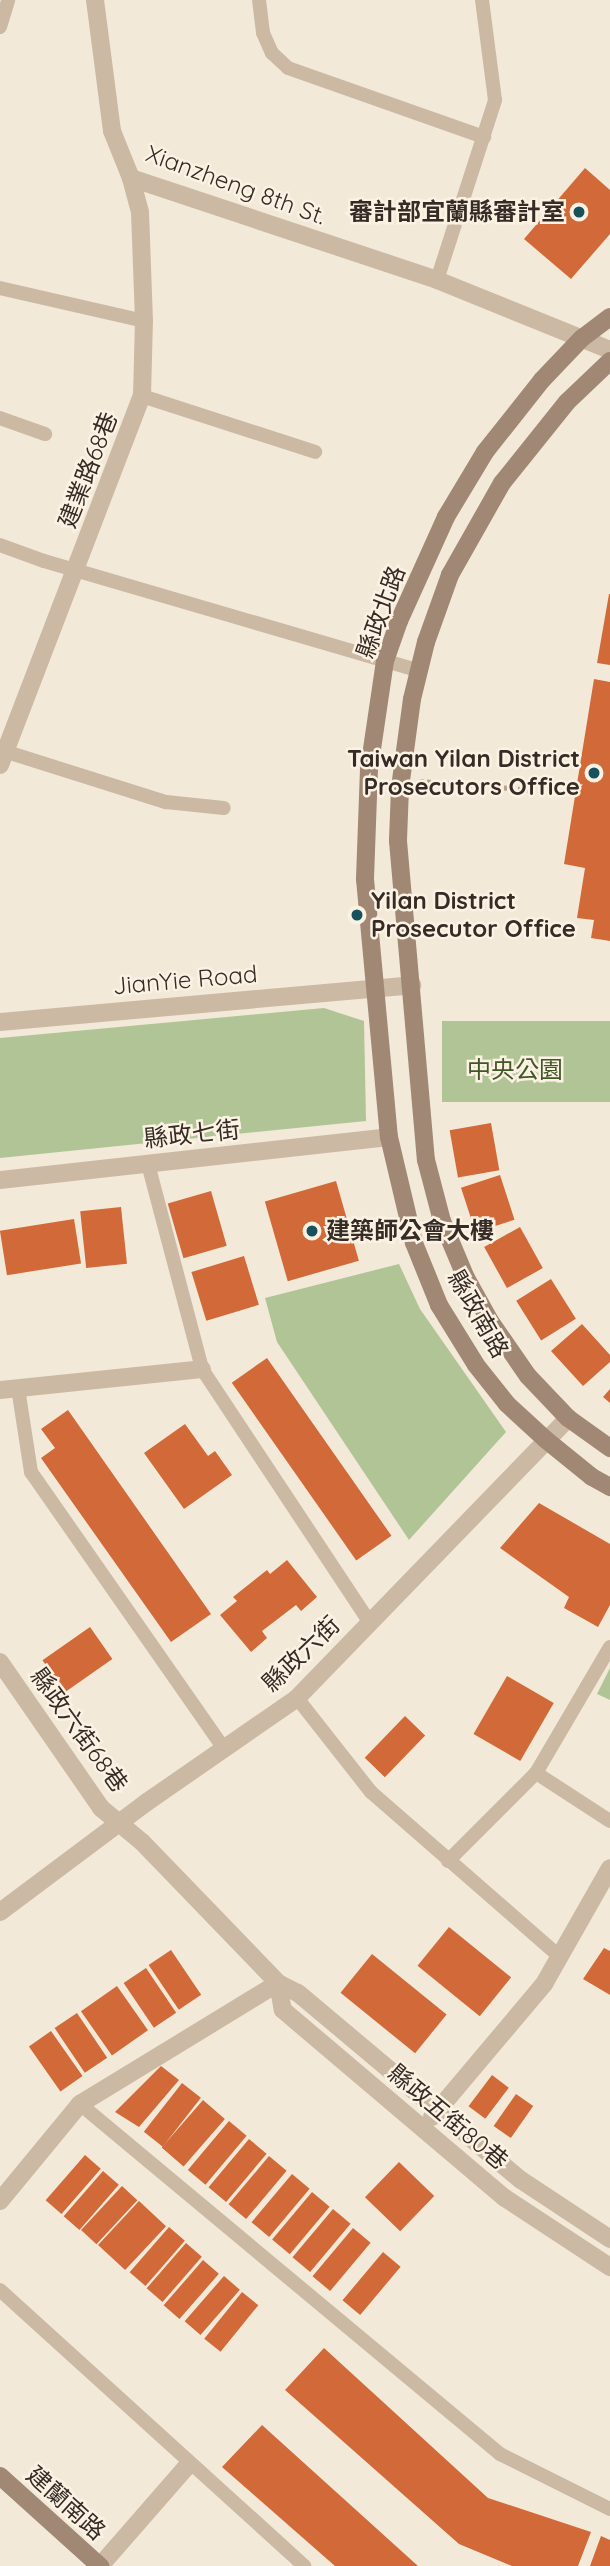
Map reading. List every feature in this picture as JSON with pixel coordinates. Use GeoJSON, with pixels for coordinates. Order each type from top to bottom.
{"type":"FeatureCollection","features":[{"type":"Feature","properties":{"kind":"street","name":"Xianzheng 8th St."},"geometry":{"type":"LineString","coordinates":[[95,0],[112,131],[131,178],[438,280],[610,350]]}},
{"type":"Feature","properties":{"kind":"street","name":"建業路68巷"},"geometry":{"type":"LineString","coordinates":[[3,759],[142,396],[144,321],[140,212],[131,178]]}},
{"type":"Feature","properties":{"kind":"street","name":"縣政北路"},"geometry":{"type":"LineString","coordinates":[[374,988],[365,879],[369,769],[386,661],[399,621],[452,506],[485,452],[517,410],[582,338],[610,317]]}},
{"type":"Feature","properties":{"kind":"street"},"geometry":{"type":"LineString","coordinates":[[412,985],[398,841],[401,779],[419,671],[450,575],[494,495],[567,402],[610,361]]}},
{"type":"Feature","properties":{"kind":"street","name":"JianYie Road"},"geometry":{"type":"LineString","coordinates":[[0,1022],[412,985]]}},
{"type":"Feature","properties":{"kind":"street","name":"縣政南路"},"geometry":{"type":"LineString","coordinates":[[412,985],[426,1160],[442,1221],[466,1278],[490,1321],[528,1376],[568,1418],[610,1448]]}},
{"type":"Feature","properties":{"kind":"street","name":"縣政南路"},"geometry":{"type":"LineString","coordinates":[[374,988],[389,1137],[414,1243],[439,1305],[475,1365],[508,1404],[545,1439],[610,1487]]}},
{"type":"Feature","properties":{"kind":"street","name":"縣政七街"},"geometry":{"type":"LineString","coordinates":[[0,1180],[389,1137]]}},
{"type":"Feature","properties":{"kind":"street"},"geometry":{"type":"LineString","coordinates":[[0,1390],[202,1369]]}},
{"type":"Feature","properties":{"kind":"street","name":"縣政六街"},"geometry":{"type":"LineString","coordinates":[[0,1912],[223,1747],[298,1698],[369,1621],[568,1418]]}},
{"type":"Feature","properties":{"kind":"street","name":"縣政六街68巷"},"geometry":{"type":"LineString","coordinates":[[2,1670],[101,1808],[121,1824]]}},
{"type":"Feature","properties":{"kind":"street","name":"縣政五街80巷"},"geometry":{"type":"LineString","coordinates":[[121,1824],[278,1983],[298,1993],[521,2180],[610,2239]]}},
{"type":"Feature","properties":{"kind":"street"},"geometry":{"type":"LineString","coordinates":[[424,2128],[544,1984],[610,1868]]}},
{"type":"Feature","properties":{"kind":"street"},"geometry":{"type":"LineString","coordinates":[[0,2201],[80,2104],[278,1983]]}},
{"type":"Feature","properties":{"kind":"street","name":"縣政五街80巷"},"geometry":{"type":"LineString","coordinates":[[278,1983],[283,2010],[505,2198],[610,2267]]}},
{"type":"Feature","properties":{"kind":"street"},"geometry":{"type":"LineString","coordinates":[[100,2566],[189,2464]]}},
{"type":"Feature","properties":{"kind":"street","name":"建蘭南路"},"geometry":{"type":"LineString","coordinates":[[0,2476],[100,2566]]}},
{"type":"Feature","properties":{"kind":"lane"},"geometry":{"type":"LineString","coordinates":[[0,27],[8,0]]}},
{"type":"Feature","properties":{"kind":"lane"},"geometry":{"type":"LineString","coordinates":[[259,0],[263,33],[272,53],[288,68],[484,137]]}},
{"type":"Feature","properties":{"kind":"lane"},"geometry":{"type":"LineString","coordinates":[[438,280],[495,100],[482,0]]}},
{"type":"Feature","properties":{"kind":"lane"},"geometry":{"type":"LineString","coordinates":[[0,288],[144,321]]}},
{"type":"Feature","properties":{"kind":"lane"},"geometry":{"type":"LineString","coordinates":[[142,396],[315,452]]}},
{"type":"Feature","properties":{"kind":"lane"},"geometry":{"type":"LineString","coordinates":[[0,418],[45,434]]}},
{"type":"Feature","properties":{"kind":"lane"},"geometry":{"type":"LineString","coordinates":[[0,545],[419,671]]}},
{"type":"Feature","properties":{"kind":"lane"},"geometry":{"type":"LineString","coordinates":[[3,759],[166,802],[224,808]]}},
{"type":"Feature","properties":{"kind":"lane"},"geometry":{"type":"LineString","coordinates":[[148,1164],[202,1369],[369,1621]]}},
{"type":"Feature","properties":{"kind":"lane"},"geometry":{"type":"LineString","coordinates":[[18,1388],[31,1472],[223,1747]]}},
{"type":"Feature","properties":{"kind":"lane"},"geometry":{"type":"LineString","coordinates":[[448,1861],[536,1773],[610,1647]]}},
{"type":"Feature","properties":{"kind":"lane"},"geometry":{"type":"LineString","coordinates":[[298,1698],[371,1792],[561,1958]]}},
{"type":"Feature","properties":{"kind":"lane"},"geometry":{"type":"LineString","coordinates":[[536,1773],[610,1821]]}},
{"type":"Feature","properties":{"kind":"lane"},"geometry":{"type":"LineString","coordinates":[[80,2104],[500,2454],[610,2509]]}},
{"type":"Feature","properties":{"kind":"lane"},"geometry":{"type":"LineString","coordinates":[[0,2290],[304,2566]]}},
{"type":"Feature","properties":{"kind":"path"},"geometry":{"type":"LineString","coordinates":[[401,779],[546,791]]}},
{"type":"Feature","properties":{"kind":"green space"},"geometry":{"type":"Polygon","coordinates":[[[324,1008],[364,1021],[366,1121],[0,1158],[0,1038],[324,1008]]]}},
{"type":"Feature","properties":{"kind":"green space","name":"中央公園"},"geometry":{"type":"Polygon","coordinates":[[[442,1021],[610,1021],[610,1102],[442,1102],[442,1021]]]}},
{"type":"Feature","properties":{"kind":"green space"},"geometry":{"type":"Polygon","coordinates":[[[399,1264],[420,1309],[506,1432],[409,1540],[277,1342],[265,1298],[399,1264]]]}},
{"type":"Feature","properties":{"kind":"green space"},"geometry":{"type":"Polygon","coordinates":[[[610,1668],[610,1700],[597,1694],[610,1668]]]}},
{"type":"Feature","properties":{"kind":"building","name":"審計部宜蘭縣審計室"},"geometry":{"type":"Polygon","coordinates":[[[585,168],[610,190],[610,234],[571,279],[524,239],[585,168]]]}},
{"type":"Feature","properties":{"kind":"building"},"geometry":{"type":"Polygon","coordinates":[[[610,594],[610,665],[597,663],[610,594]]]}},
{"type":"Feature","properties":{"kind":"building","name":"Taiwan Yilan District Prosecutors Office"},"geometry":{"type":"Polygon","coordinates":[[[594,679],[610,682],[610,941],[591,938],[594,920],[577,918],[585,868],[564,864],[594,679]]]}},
{"type":"Feature","properties":{"kind":"building"},"geometry":{"type":"Polygon","coordinates":[[[491,1123],[499,1170],[458,1178],[450,1130],[491,1123]]]}},
{"type":"Feature","properties":{"kind":"building"},"geometry":{"type":"Polygon","coordinates":[[[500,1175],[515,1220],[476,1232],[461,1188],[500,1175]]]}},
{"type":"Feature","properties":{"kind":"building","name":"建築師公會大樓"},"geometry":{"type":"Polygon","coordinates":[[[336,1181],[359,1261],[288,1281],[265,1201],[336,1181]]]}},
{"type":"Feature","properties":{"kind":"building"},"geometry":{"type":"Polygon","coordinates":[[[211,1191],[227,1246],[183,1258],[168,1203],[211,1191]]]}},
{"type":"Feature","properties":{"kind":"building"},"geometry":{"type":"Polygon","coordinates":[[[121,1207],[127,1264],[86,1268],[80,1211],[121,1207]]]}},
{"type":"Feature","properties":{"kind":"building"},"geometry":{"type":"Polygon","coordinates":[[[74,1219],[81,1263],[7,1275],[0,1231],[74,1219]]]}},
{"type":"Feature","properties":{"kind":"building"},"geometry":{"type":"Polygon","coordinates":[[[520,1227],[543,1268],[507,1288],[484,1247],[520,1227]]]}},
{"type":"Feature","properties":{"kind":"building"},"geometry":{"type":"Polygon","coordinates":[[[244,1256],[259,1305],[206,1321],[191,1272],[244,1256]]]}},
{"type":"Feature","properties":{"kind":"building"},"geometry":{"type":"Polygon","coordinates":[[[551,1279],[576,1319],[541,1341],[516,1301],[551,1279]]]}},
{"type":"Feature","properties":{"kind":"building"},"geometry":{"type":"Polygon","coordinates":[[[582,1324],[610,1355],[610,1362],[583,1386],[551,1351],[582,1324]]]}},
{"type":"Feature","properties":{"kind":"building"},"geometry":{"type":"Polygon","coordinates":[[[267,1358],[391,1536],[356,1560],[232,1383],[267,1358]]]}},
{"type":"Feature","properties":{"kind":"building"},"geometry":{"type":"Polygon","coordinates":[[[610,1389],[610,1403],[603,1397],[610,1389]]]}},
{"type":"Feature","properties":{"kind":"building"},"geometry":{"type":"Polygon","coordinates":[[[68,1410],[211,1614],[171,1642],[41,1458],[55,1448],[41,1429],[68,1410]]]}},
{"type":"Feature","properties":{"kind":"building"},"geometry":{"type":"Polygon","coordinates":[[[185,1424],[208,1456],[215,1451],[232,1475],[184,1509],[144,1453],[185,1424]]]}},
{"type":"Feature","properties":{"kind":"building"},"geometry":{"type":"Polygon","coordinates":[[[539,1503],[610,1544],[610,1605],[598,1627],[564,1608],[569,1597],[500,1548],[539,1503]]]}},
{"type":"Feature","properties":{"kind":"building"},"geometry":{"type":"Polygon","coordinates":[[[287,1560],[317,1597],[301,1611],[296,1605],[262,1631],[267,1638],[251,1652],[220,1615],[237,1601],[233,1597],[267,1570],[270,1574],[287,1560]]]}},
{"type":"Feature","properties":{"kind":"building"},"geometry":{"type":"Polygon","coordinates":[[[90,1627],[112,1659],[65,1692],[42,1660],[90,1627]]]}},
{"type":"Feature","properties":{"kind":"building"},"geometry":{"type":"Polygon","coordinates":[[[507,1676],[554,1703],[520,1761],[474,1734],[507,1676]]]}},
{"type":"Feature","properties":{"kind":"building"},"geometry":{"type":"Polygon","coordinates":[[[405,1716],[425,1735],[385,1777],[365,1758],[405,1716]]]}},
{"type":"Feature","properties":{"kind":"building"},"geometry":{"type":"Polygon","coordinates":[[[449,1927],[511,1977],[480,2016],[418,1966],[449,1927]]]}},
{"type":"Feature","properties":{"kind":"building"},"geometry":{"type":"Polygon","coordinates":[[[604,1948],[610,1951],[610,1995],[583,1979],[604,1948]]]}},
{"type":"Feature","properties":{"kind":"building"},"geometry":{"type":"Polygon","coordinates":[[[171,1950],[201,1995],[179,2010],[149,1965],[171,1950]]]}},
{"type":"Feature","properties":{"kind":"building"},"geometry":{"type":"Polygon","coordinates":[[[372,1954],[447,2014],[415,2053],[341,1993],[372,1954]]]}},
{"type":"Feature","properties":{"kind":"building"},"geometry":{"type":"Polygon","coordinates":[[[146,1968],[176,2013],[154,2028],[124,1983],[146,1968]]]}},
{"type":"Feature","properties":{"kind":"building"},"geometry":{"type":"Polygon","coordinates":[[[117,1986],[148,2030],[112,2055],[81,2011],[117,1986]]]}},
{"type":"Feature","properties":{"kind":"building"},"geometry":{"type":"Polygon","coordinates":[[[77,2013],[107,2058],[85,2073],[55,2028],[77,2013]]]}},
{"type":"Feature","properties":{"kind":"building"},"geometry":{"type":"Polygon","coordinates":[[[51,2031],[83,2076],[60,2092],[29,2046],[51,2031]]]}},
{"type":"Feature","properties":{"kind":"building"},"geometry":{"type":"Polygon","coordinates":[[[161,2066],[179,2080],[139,2127],[115,2112],[161,2066]]]}},
{"type":"Feature","properties":{"kind":"building"},"geometry":{"type":"Polygon","coordinates":[[[492,2075],[509,2088],[485,2119],[469,2106],[492,2075]]]}},
{"type":"Feature","properties":{"kind":"building"},"geometry":{"type":"Polygon","coordinates":[[[182,2083],[201,2098],[163,2147],[144,2132],[182,2083]]]}},
{"type":"Feature","properties":{"kind":"building"},"geometry":{"type":"Polygon","coordinates":[[[516,2094],[533,2106],[511,2138],[494,2126],[516,2094]]]}},
{"type":"Feature","properties":{"kind":"building"},"geometry":{"type":"Polygon","coordinates":[[[203,2100],[225,2119],[184,2167],[162,2148],[203,2100]]]}},
{"type":"Feature","properties":{"kind":"building"},"geometry":{"type":"Polygon","coordinates":[[[229,2121],[247,2136],[205,2185],[188,2170],[229,2121]]]}},
{"type":"Feature","properties":{"kind":"building"},"geometry":{"type":"Polygon","coordinates":[[[249,2139],[267,2154],[226,2202],[209,2187],[249,2139]]]}},
{"type":"Feature","properties":{"kind":"building"},"geometry":{"type":"Polygon","coordinates":[[[85,2155],[101,2169],[61,2214],[46,2200],[85,2155]]]}},
{"type":"Feature","properties":{"kind":"building"},"geometry":{"type":"Polygon","coordinates":[[[269,2156],[287,2171],[246,2219],[229,2204],[269,2156]]]}},
{"type":"Feature","properties":{"kind":"building"},"geometry":{"type":"Polygon","coordinates":[[[399,2162],[434,2196],[400,2231],[365,2197],[399,2162]]]}},
{"type":"Feature","properties":{"kind":"building"},"geometry":{"type":"Polygon","coordinates":[[[103,2171],[119,2185],[79,2230],[64,2216],[103,2171]]]}},
{"type":"Feature","properties":{"kind":"building"},"geometry":{"type":"Polygon","coordinates":[[[292,2174],[310,2189],[269,2237],[252,2222],[292,2174]]]}},
{"type":"Feature","properties":{"kind":"building"},"geometry":{"type":"Polygon","coordinates":[[[122,2186],[137,2200],[96,2244],[81,2230],[122,2186]]]}},
{"type":"Feature","properties":{"kind":"building"},"geometry":{"type":"Polygon","coordinates":[[[312,2192],[330,2207],[290,2254],[272,2239],[312,2192]]]}},
{"type":"Feature","properties":{"kind":"building"},"geometry":{"type":"Polygon","coordinates":[[[139,2201],[166,2226],[125,2270],[98,2245],[139,2201]]]}},
{"type":"Feature","properties":{"kind":"building"},"geometry":{"type":"Polygon","coordinates":[[[333,2209],[351,2224],[310,2272],[293,2257],[333,2209]]]}},
{"type":"Feature","properties":{"kind":"building"},"geometry":{"type":"Polygon","coordinates":[[[169,2227],[185,2241],[145,2286],[130,2272],[169,2227]]]}},
{"type":"Feature","properties":{"kind":"building"},"geometry":{"type":"Polygon","coordinates":[[[353,2228],[371,2243],[330,2291],[313,2276],[353,2228]]]}},
{"type":"Feature","properties":{"kind":"building"},"geometry":{"type":"Polygon","coordinates":[[[186,2243],[202,2257],[162,2302],[147,2288],[186,2243]]]}},
{"type":"Feature","properties":{"kind":"building"},"geometry":{"type":"Polygon","coordinates":[[[383,2252],[401,2267],[360,2315],[343,2300],[383,2252]]]}},
{"type":"Feature","properties":{"kind":"building"},"geometry":{"type":"Polygon","coordinates":[[[203,2260],[219,2274],[179,2319],[164,2305],[203,2260]]]}},
{"type":"Feature","properties":{"kind":"building"},"geometry":{"type":"Polygon","coordinates":[[[224,2276],[240,2290],[200,2335],[185,2321],[224,2276]]]}},
{"type":"Feature","properties":{"kind":"building"},"geometry":{"type":"Polygon","coordinates":[[[242,2292],[258,2305],[221,2352],[204,2339],[242,2292]]]}},
{"type":"Feature","properties":{"kind":"building"},"geometry":{"type":"Polygon","coordinates":[[[324,2348],[488,2498],[591,2532],[578,2566],[512,2566],[459,2544],[285,2390],[324,2348]]]}},
{"type":"Feature","properties":{"kind":"building"},"geometry":{"type":"Polygon","coordinates":[[[262,2425],[418,2566],[335,2566],[222,2467],[262,2425]]]}},
{"type":"Feature","properties":{"kind":"building"},"geometry":{"type":"Polygon","coordinates":[[[601,2536],[610,2540],[610,2566],[590,2566],[601,2536]]]}},
{"type":"Feature","properties":{"kind":"place","name":"審計部宜蘭縣審計室"},"geometry":{"type":"Point","coordinates":[579,212]}},
{"type":"Feature","properties":{"kind":"place","name":"Taiwan Yilan District Prosecutors Office"},"geometry":{"type":"Point","coordinates":[594,773]}},
{"type":"Feature","properties":{"kind":"place","name":"Yilan District Prosecutor Office"},"geometry":{"type":"Point","coordinates":[357,915]}},
{"type":"Feature","properties":{"kind":"place","name":"建築師公會大樓"},"geometry":{"type":"Point","coordinates":[312,1231]}}]}
